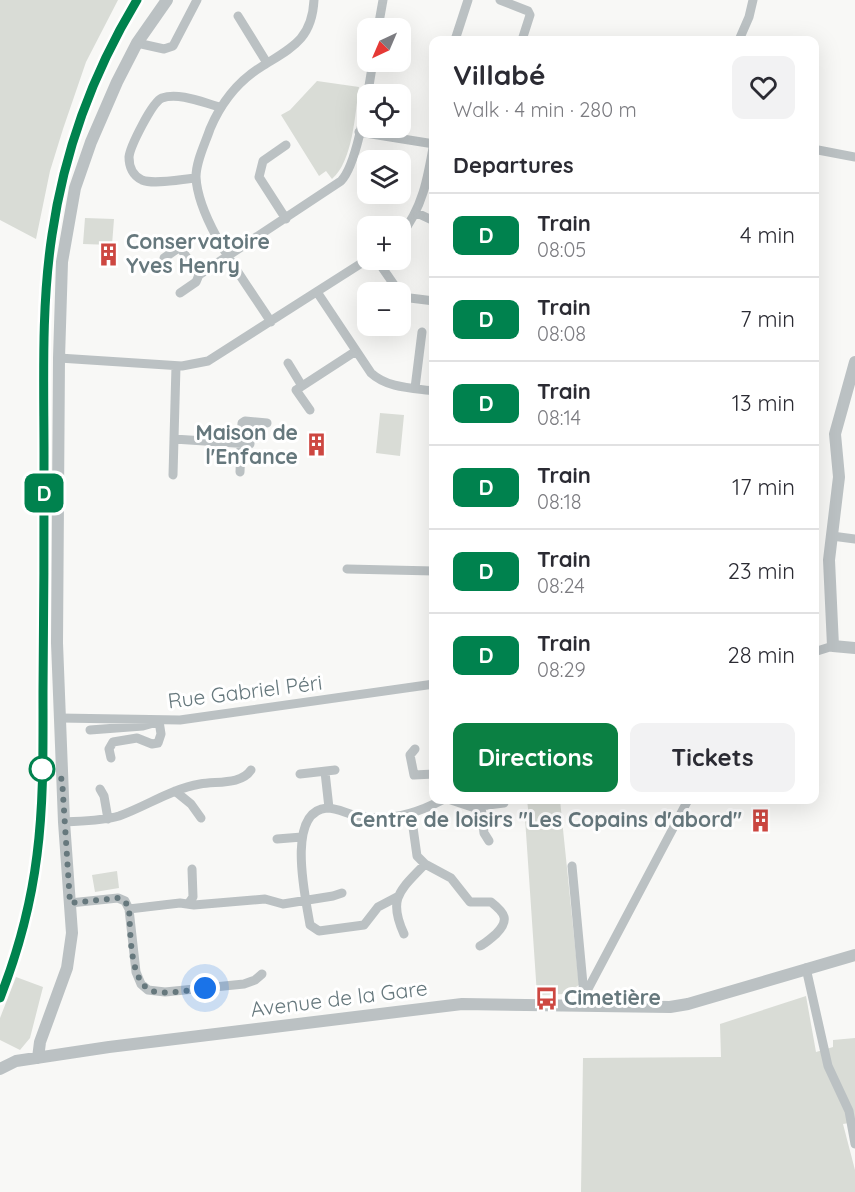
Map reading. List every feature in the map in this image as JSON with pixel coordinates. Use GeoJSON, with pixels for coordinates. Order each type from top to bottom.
{"type":"FeatureCollection","features":[{"type":"Feature","properties":{"kind":"street"},"geometry":{"type":"LineString","coordinates":[[38,1058],[40,1042],[70,955],[72,933],[64,822],[57,643],[62,262],[75,188],[101,119],[137,43],[167,0]]}},
{"type":"Feature","properties":{"kind":"street"},"geometry":{"type":"LineString","coordinates":[[137,43],[164,49],[173,46],[197,0]]}},
{"type":"Feature","properties":{"kind":"street"},"geometry":{"type":"LineString","coordinates":[[271,322],[206,216],[196,178],[202,152],[220,107],[233,89],[300,40],[311,22],[314,0]]}},
{"type":"Feature","properties":{"kind":"street"},"geometry":{"type":"LineString","coordinates":[[380,18],[383,0]]}},
{"type":"Feature","properties":{"kind":"street"},"geometry":{"type":"LineString","coordinates":[[456,36],[468,0]]}},
{"type":"Feature","properties":{"kind":"street"},"geometry":{"type":"LineString","coordinates":[[500,0],[528,11],[530,15],[523,36]]}},
{"type":"Feature","properties":{"kind":"street"},"geometry":{"type":"LineString","coordinates":[[742,36],[753,0]]}},
{"type":"Feature","properties":{"kind":"street"},"geometry":{"type":"LineString","coordinates":[[237,16],[267,63]]}},
{"type":"Feature","properties":{"kind":"street"},"geometry":{"type":"LineString","coordinates":[[196,178],[150,182],[140,179],[131,169],[129,155],[151,109],[160,99],[172,96],[220,107]]}},
{"type":"Feature","properties":{"kind":"street"},"geometry":{"type":"LineString","coordinates":[[180,293],[196,282],[199,275],[228,255],[333,188],[345,177],[351,165],[358,138]]}},
{"type":"Feature","properties":{"kind":"street"},"geometry":{"type":"LineString","coordinates":[[399,138],[429,142]]}},
{"type":"Feature","properties":{"kind":"street"},"geometry":{"type":"LineString","coordinates":[[286,145],[263,161],[259,177],[286,219]]}},
{"type":"Feature","properties":{"kind":"street"},"geometry":{"type":"LineString","coordinates":[[819,150],[855,157]]}},
{"type":"Feature","properties":{"kind":"street"},"geometry":{"type":"LineString","coordinates":[[411,221],[417,213],[424,194],[429,166]]}},
{"type":"Feature","properties":{"kind":"street"},"geometry":{"type":"LineString","coordinates":[[417,213],[429,219]]}},
{"type":"Feature","properties":{"kind":"street"},"geometry":{"type":"LineString","coordinates":[[164,258],[177,249],[181,249],[199,275]]}},
{"type":"Feature","properties":{"kind":"street"},"geometry":{"type":"LineString","coordinates":[[59,358],[176,366],[196,365],[208,361],[357,266]]}},
{"type":"Feature","properties":{"kind":"street"},"geometry":{"type":"LineString","coordinates":[[317,292],[377,379],[392,385],[429,390]]}},
{"type":"Feature","properties":{"kind":"street"},"geometry":{"type":"LineString","coordinates":[[411,298],[429,300]]}},
{"type":"Feature","properties":{"kind":"street"},"geometry":{"type":"LineString","coordinates":[[415,388],[422,332]]}},
{"type":"Feature","properties":{"kind":"street"},"geometry":{"type":"LineString","coordinates":[[310,410],[296,390],[356,351]]}},
{"type":"Feature","properties":{"kind":"street"},"geometry":{"type":"LineString","coordinates":[[833,646],[829,560],[839,477],[835,434],[855,362]]}},
{"type":"Feature","properties":{"kind":"street"},"geometry":{"type":"LineString","coordinates":[[288,363],[302,386]]}},
{"type":"Feature","properties":{"kind":"street"},"geometry":{"type":"LineString","coordinates":[[173,475],[176,366]]}},
{"type":"Feature","properties":{"kind":"street"},"geometry":{"type":"LineString","coordinates":[[174,439],[250,444],[251,422],[267,423]]}},
{"type":"Feature","properties":{"kind":"street"},"geometry":{"type":"LineString","coordinates":[[240,472],[241,443]]}},
{"type":"Feature","properties":{"kind":"street"},"geometry":{"type":"LineString","coordinates":[[832,536],[855,539]]}},
{"type":"Feature","properties":{"kind":"street"},"geometry":{"type":"LineString","coordinates":[[347,569],[429,571]]}},
{"type":"Feature","properties":{"kind":"street"},"geometry":{"type":"LineString","coordinates":[[819,650],[833,646],[855,648]]}},
{"type":"Feature","properties":{"kind":"street","name":"Rue Gabriel Péri"},"geometry":{"type":"LineString","coordinates":[[60,718],[180,720],[429,685]]}},
{"type":"Feature","properties":{"kind":"street"},"geometry":{"type":"LineString","coordinates":[[90,730],[143,726],[159,721],[161,734],[158,743],[152,744],[137,738],[113,742],[109,749],[111,758]]}},
{"type":"Feature","properties":{"kind":"street"},"geometry":{"type":"LineString","coordinates":[[415,749],[410,755],[414,775],[429,774]]}},
{"type":"Feature","properties":{"kind":"street"},"geometry":{"type":"LineString","coordinates":[[64,822],[108,819],[175,791],[199,784],[242,779],[251,770]]}},
{"type":"Feature","properties":{"kind":"street"},"geometry":{"type":"LineString","coordinates":[[300,774],[335,770]]}},
{"type":"Feature","properties":{"kind":"street"},"geometry":{"type":"LineString","coordinates":[[325,772],[329,808]]}},
{"type":"Feature","properties":{"kind":"street"},"geometry":{"type":"LineString","coordinates":[[100,789],[104,796],[108,819]]}},
{"type":"Feature","properties":{"kind":"street"},"geometry":{"type":"LineString","coordinates":[[175,791],[191,804],[201,818]]}},
{"type":"Feature","properties":{"kind":"street"},"geometry":{"type":"LineString","coordinates":[[425,864],[411,877],[397,897],[378,907],[364,925],[319,931],[310,925],[300,849],[310,818],[316,812],[329,808],[367,817],[386,818],[422,810],[434,804]]}},
{"type":"Feature","properties":{"kind":"street"},"geometry":{"type":"LineString","coordinates":[[463,804],[472,807],[496,804]]}},
{"type":"Feature","properties":{"kind":"street"},"geometry":{"type":"LineString","coordinates":[[582,1000],[686,804]]}},
{"type":"Feature","properties":{"kind":"street"},"geometry":{"type":"LineString","coordinates":[[481,806],[484,832],[489,841]]}},
{"type":"Feature","properties":{"kind":"street"},"geometry":{"type":"LineString","coordinates":[[411,813],[417,856],[425,864],[454,881],[467,901],[490,902],[504,916],[502,928],[487,943],[480,946]]}},
{"type":"Feature","properties":{"kind":"street"},"geometry":{"type":"LineString","coordinates":[[277,839],[302,837]]}},
{"type":"Feature","properties":{"kind":"street"},"geometry":{"type":"LineString","coordinates":[[572,866],[582,1000]]}},
{"type":"Feature","properties":{"kind":"street"},"geometry":{"type":"LineString","coordinates":[[188,904],[193,897],[192,869]]}},
{"type":"Feature","properties":{"kind":"street"},"geometry":{"type":"LineString","coordinates":[[129,909],[180,903],[265,899],[283,904],[333,897],[342,893]]}},
{"type":"Feature","properties":{"kind":"street"},"geometry":{"type":"LineString","coordinates":[[397,897],[398,919],[405,934]]}},
{"type":"Feature","properties":{"kind":"street"},"geometry":{"type":"LineString","coordinates":[[70,903],[118,898],[125,901],[129,909],[136,972],[141,984],[148,990],[165,992],[244,984],[255,980],[262,974]]}},
{"type":"Feature","properties":{"kind":"street","name":"Avenue de la Gare"},"geometry":{"type":"LineString","coordinates":[[0,1069],[16,1061],[209,1034],[462,1004],[582,1000],[670,1006],[688,1004],[855,955]]}},
{"type":"Feature","properties":{"kind":"street"},"geometry":{"type":"LineString","coordinates":[[806,968],[828,1066],[849,1111],[855,1144]]}},
{"type":"Feature","properties":{"kind":"shaded area"},"geometry":{"type":"Polygon","coordinates":[[[0,0],[118,0],[86,62],[63,129],[50,171],[36,239],[0,220],[0,0]]]}},
{"type":"Feature","properties":{"kind":"shaded area"},"geometry":{"type":"Polygon","coordinates":[[[317,81],[357,87],[357,101],[349,149],[345,161],[332,179],[326,171],[319,176],[281,115],[290,110],[317,81]]]}},
{"type":"Feature","properties":{"kind":"shaded area"},"geometry":{"type":"Polygon","coordinates":[[[85,218],[114,219],[112,245],[83,244],[85,218]]]}},
{"type":"Feature","properties":{"kind":"shaded area"},"geometry":{"type":"Polygon","coordinates":[[[380,413],[404,415],[400,456],[376,453],[380,413]]]}},
{"type":"Feature","properties":{"kind":"shaded area"},"geometry":{"type":"Polygon","coordinates":[[[527,804],[560,804],[579,985],[565,994],[537,995],[525,818],[529,817],[527,804]]]}},
{"type":"Feature","properties":{"kind":"shaded area"},"geometry":{"type":"Polygon","coordinates":[[[117,871],[119,888],[95,892],[92,875],[117,871]]]}},
{"type":"Feature","properties":{"kind":"shaded area"},"geometry":{"type":"Polygon","coordinates":[[[16,977],[43,987],[30,1038],[20,1050],[0,1040],[0,1018],[16,977]]]}},
{"type":"Feature","properties":{"kind":"shaded area"},"geometry":{"type":"Polygon","coordinates":[[[806,996],[816,1052],[833,1047],[833,1040],[855,1038],[855,1122],[843,1124],[855,1170],[855,1192],[581,1192],[583,1058],[721,1057],[720,1024],[806,996]]]}},
{"type":"Feature","properties":{"kind":"railway"},"geometry":{"type":"LineString","coordinates":[[0,999],[14,959],[32,882],[40,806],[43,727],[45,345],[50,250],[61,184],[80,120],[106,58],[138,0]]}},
{"type":"Feature","properties":{"kind":"train","name":"D"},"geometry":{"type":"LineString","coordinates":[[0,998],[12,966],[29,904],[37,856],[42,795],[45,322],[52,235],[61,187],[80,120],[105,60],[137,0]]}},
{"type":"Feature","properties":{"kind":"place","name":"Conservatoire Yves Henry"},"geometry":{"type":"Point","coordinates":[108,254]}},
{"type":"Feature","properties":{"kind":"place","name":"Maison de l'Enfance"},"geometry":{"type":"Point","coordinates":[316,445]}},
{"type":"Feature","properties":{"kind":"place","name":"Centre de loisirs \"Les Copains d'abord\""},"geometry":{"type":"Point","coordinates":[760,820]}},
{"type":"Feature","properties":{"kind":"place","name":"Cimetière"},"geometry":{"type":"Point","coordinates":[546,998]}},
{"type":"Feature","properties":{"kind":"route"},"geometry":{"type":"LineString","coordinates":[[42,769],[62,779],[70,903],[118,898],[125,901],[129,909],[136,972],[141,984],[148,990],[158,993],[205,988]]}}]}
